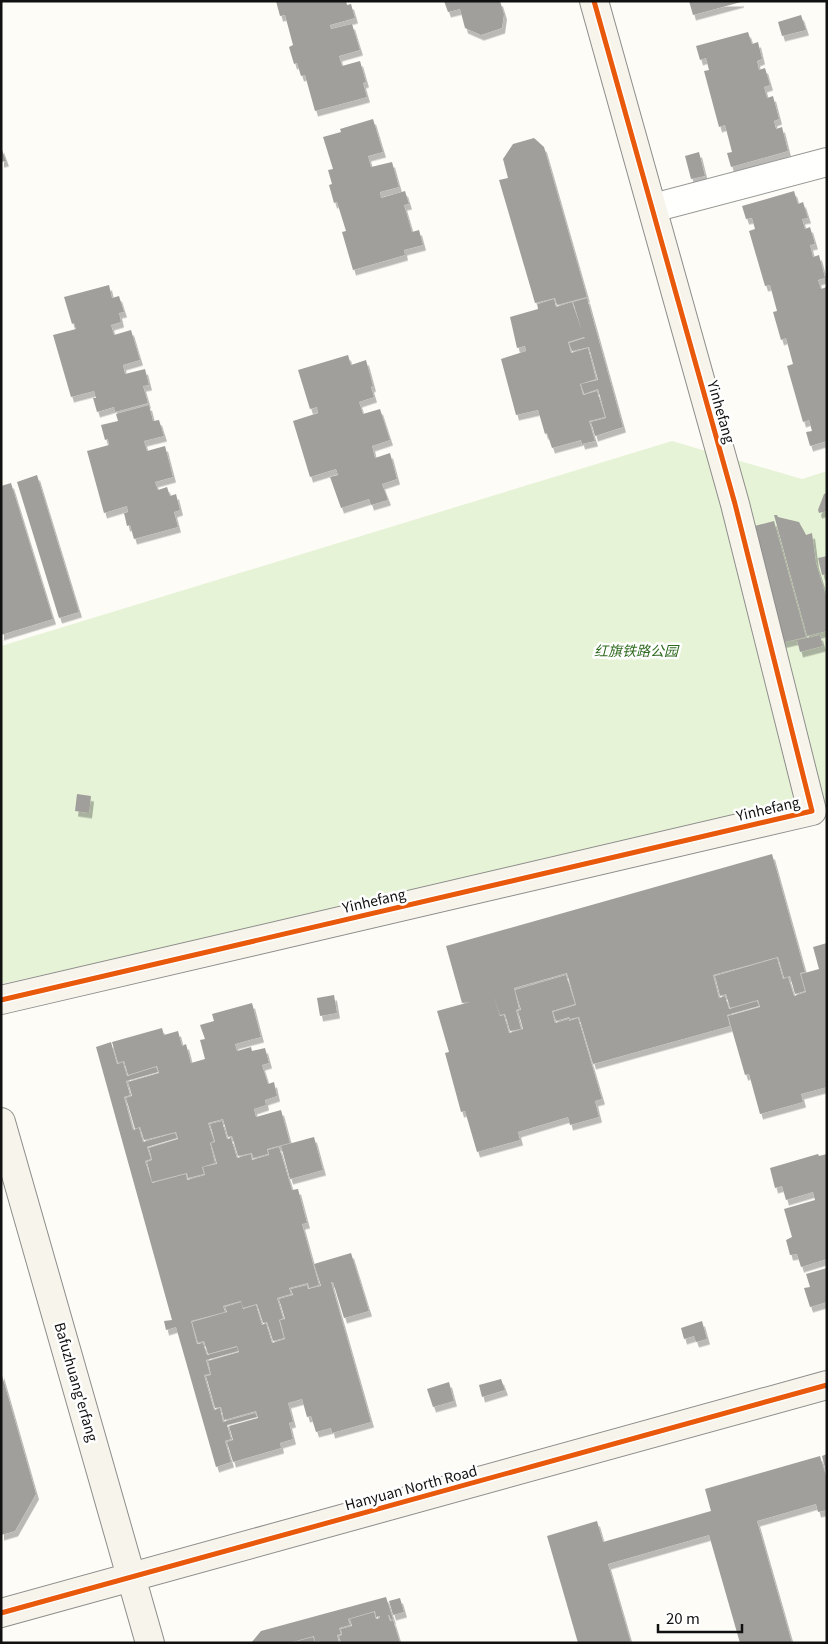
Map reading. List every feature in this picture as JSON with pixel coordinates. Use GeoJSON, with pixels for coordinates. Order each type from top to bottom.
{"type":"FeatureCollection","features":[{"type":"Feature","properties":{"kind":"street","name":"Yinhefang"},"geometry":{"type":"LineString","coordinates":[[1,1000],[812,810],[736,504],[594,1]]}},
{"type":"Feature","properties":{"kind":"street"},"geometry":{"type":"LineString","coordinates":[[653,208],[827,162]]}},
{"type":"Feature","properties":{"kind":"street","name":"Bafuzhuang'erfang"},"geometry":{"type":"LineString","coordinates":[[1,1122],[150,1643]]}},
{"type":"Feature","properties":{"kind":"street","name":"Hanyuan North Road"},"geometry":{"type":"LineString","coordinates":[[1,1614],[827,1384]]}},
{"type":"Feature","properties":{"kind":"green space","name":"红旗铁路公园"},"geometry":{"type":"Polygon","coordinates":[[[672,441],[802,479],[827,471],[827,803],[1,984],[1,646],[672,441]]]}},
{"type":"Feature","properties":{"kind":"building"},"geometry":{"type":"Polygon","coordinates":[[[276,1],[346,1],[347,5],[351,4],[355,18],[330,25],[331,29],[352,24],[360,50],[339,56],[342,66],[360,61],[366,82],[363,83],[367,97],[315,111],[305,75],[301,76],[297,63],[294,64],[289,47],[293,45],[285,15],[280,16],[276,1]]]}},
{"type":"Feature","properties":{"kind":"building"},"geometry":{"type":"Polygon","coordinates":[[[444,1],[500,1],[504,14],[502,28],[481,35],[465,28],[460,9],[448,12],[444,1]]]}},
{"type":"Feature","properties":{"kind":"building"},"geometry":{"type":"Polygon","coordinates":[[[689,1],[741,1],[741,2],[693,15],[689,1]]]}},
{"type":"Feature","properties":{"kind":"building"},"geometry":{"type":"Polygon","coordinates":[[[801,15],[806,30],[782,36],[778,22],[801,15]]]}},
{"type":"Feature","properties":{"kind":"building"},"geometry":{"type":"Polygon","coordinates":[[[748,32],[752,44],[758,42],[762,59],[757,61],[759,70],[765,68],[770,85],[764,87],[767,98],[773,96],[779,119],[774,121],[776,129],[782,127],[788,151],[731,167],[727,153],[732,152],[725,125],[719,127],[704,71],[709,70],[706,58],[700,60],[696,46],[748,32]]]}},
{"type":"Feature","properties":{"kind":"building"},"geometry":{"type":"Polygon","coordinates":[[[373,119],[383,152],[368,156],[371,167],[392,162],[399,187],[380,192],[381,198],[405,191],[409,204],[404,205],[412,232],[419,230],[423,245],[404,250],[405,255],[353,270],[342,232],[346,231],[337,202],[334,203],[329,185],[332,184],[328,170],[333,169],[323,137],[341,132],[340,129],[373,119]]]}},
{"type":"Feature","properties":{"kind":"building"},"geometry":{"type":"Polygon","coordinates":[[[534,138],[544,147],[587,297],[557,305],[555,298],[535,303],[499,180],[508,178],[503,159],[513,144],[534,138]]]}},
{"type":"Feature","properties":{"kind":"building"},"geometry":{"type":"Polygon","coordinates":[[[1,147],[6,161],[1,162],[1,147]]]}},
{"type":"Feature","properties":{"kind":"building"},"geometry":{"type":"Polygon","coordinates":[[[699,152],[705,176],[691,179],[685,156],[699,152]]]}},
{"type":"Feature","properties":{"kind":"building"},"geometry":{"type":"Polygon","coordinates":[[[794,191],[798,204],[803,202],[808,218],[802,219],[805,229],[810,227],[815,244],[810,245],[813,257],[819,255],[825,278],[818,280],[821,289],[827,287],[827,441],[810,446],[806,432],[812,431],[809,420],[803,422],[787,366],[793,364],[786,338],[781,340],[773,312],[777,311],[770,285],[765,286],[749,231],[755,229],[752,218],[746,219],[742,206],[794,191]]]}},
{"type":"Feature","properties":{"kind":"building"},"geometry":{"type":"Polygon","coordinates":[[[109,285],[112,298],[119,296],[124,312],[119,313],[121,322],[111,325],[114,335],[131,330],[140,360],[123,365],[125,374],[145,369],[149,385],[143,386],[148,403],[115,412],[114,407],[97,412],[93,398],[96,398],[94,391],[71,397],[53,335],[76,329],[74,323],[72,324],[64,297],[109,285]]]}},
{"type":"Feature","properties":{"kind":"building"},"geometry":{"type":"Polygon","coordinates":[[[587,298],[623,427],[595,436],[591,422],[606,418],[598,389],[584,394],[581,384],[598,380],[589,347],[572,351],[569,343],[584,337],[568,342],[571,353],[588,348],[596,379],[580,384],[583,395],[597,391],[605,417],[589,421],[595,441],[582,444],[581,440],[552,448],[547,433],[545,434],[538,410],[516,415],[501,359],[526,351],[525,346],[517,348],[510,317],[538,309],[538,304],[554,299],[556,307],[572,302],[582,331],[573,302],[587,298]]]}},
{"type":"Feature","properties":{"kind":"building"},"geometry":{"type":"Polygon","coordinates":[[[348,355],[351,365],[366,360],[374,397],[359,402],[363,414],[380,409],[390,440],[372,446],[375,458],[390,453],[397,479],[382,484],[388,500],[371,505],[369,499],[341,508],[330,477],[338,475],[336,469],[310,477],[293,421],[318,413],[317,407],[310,409],[298,370],[348,355]]]}},
{"type":"Feature","properties":{"kind":"building"},"geometry":{"type":"Polygon","coordinates":[[[149,405],[153,421],[159,420],[164,436],[144,441],[147,451],[165,446],[173,477],[155,482],[158,490],[167,487],[170,496],[176,494],[180,510],[174,512],[178,527],[134,539],[130,525],[127,526],[124,513],[128,512],[127,506],[104,513],[87,451],[109,445],[108,439],[105,440],[101,425],[118,421],[116,414],[149,405]]]}},
{"type":"Feature","properties":{"kind":"building"},"geometry":{"type":"Polygon","coordinates":[[[37,475],[79,612],[59,618],[17,482],[37,475]]]}},
{"type":"Feature","properties":{"kind":"building"},"geometry":{"type":"Polygon","coordinates":[[[11,483],[53,619],[1,635],[1,486],[11,483]]]}},
{"type":"Feature","properties":{"kind":"building"},"geometry":{"type":"Polygon","coordinates":[[[827,493],[827,511],[819,513],[818,510],[824,494],[827,493]]]}},
{"type":"Feature","properties":{"kind":"building"},"geometry":{"type":"Polygon","coordinates":[[[774,515],[799,522],[806,535],[812,533],[816,563],[827,599],[827,631],[807,636],[774,515]]]}},
{"type":"Feature","properties":{"kind":"building"},"geometry":{"type":"Polygon","coordinates":[[[774,521],[806,637],[781,643],[751,527],[774,521]]]}},
{"type":"Feature","properties":{"kind":"building"},"geometry":{"type":"Polygon","coordinates":[[[827,556],[827,574],[822,575],[818,558],[827,556]]]}},
{"type":"Feature","properties":{"kind":"building"},"geometry":{"type":"Polygon","coordinates":[[[820,635],[823,646],[800,652],[797,640],[820,635]]]}},
{"type":"Feature","properties":{"kind":"building"},"geometry":{"type":"Polygon","coordinates":[[[77,794],[91,796],[89,813],[75,811],[77,794]]]}},
{"type":"Feature","properties":{"kind":"building"},"geometry":{"type":"Polygon","coordinates":[[[772,854],[805,972],[800,973],[805,991],[795,994],[790,976],[784,978],[778,957],[713,975],[719,998],[725,996],[729,1009],[757,1001],[759,1006],[727,1015],[730,1026],[593,1064],[579,1017],[570,1019],[569,1017],[556,1021],[553,1012],[576,1005],[567,973],[514,988],[519,1009],[516,1010],[521,1029],[510,1031],[505,1014],[500,1015],[493,995],[500,1016],[504,1015],[509,1033],[523,1029],[518,1011],[521,1010],[515,990],[566,975],[575,1004],[552,1011],[555,1023],[578,1018],[602,1099],[595,1101],[599,1117],[570,1125],[568,1117],[518,1132],[520,1140],[477,1152],[465,1111],[461,1112],[445,1053],[449,1052],[437,1011],[470,1002],[462,1003],[446,946],[772,854]]]}},
{"type":"Feature","properties":{"kind":"building"},"geometry":{"type":"Polygon","coordinates":[[[827,943],[827,1087],[801,1094],[803,1102],[760,1114],[749,1074],[745,1075],[728,1016],[760,1007],[758,1000],[730,1008],[726,994],[720,996],[715,976],[777,958],[783,979],[788,977],[794,996],[806,992],[801,974],[819,969],[813,947],[827,943]]]}},
{"type":"Feature","properties":{"kind":"building"},"geometry":{"type":"Polygon","coordinates":[[[334,995],[337,1013],[320,1016],[317,998],[334,995]]]}},
{"type":"Feature","properties":{"kind":"building"},"geometry":{"type":"Polygon","coordinates":[[[252,1003],[261,1037],[235,1044],[237,1051],[251,1047],[252,1051],[265,1048],[269,1063],[262,1065],[268,1084],[274,1082],[277,1096],[265,1100],[266,1105],[254,1109],[256,1117],[281,1110],[290,1143],[267,1149],[268,1154],[253,1158],[252,1153],[238,1156],[232,1136],[228,1137],[223,1119],[208,1123],[214,1141],[210,1143],[215,1163],[202,1167],[204,1174],[188,1178],[187,1173],[152,1182],[147,1162],[152,1160],[149,1148],[178,1139],[176,1132],[144,1140],[140,1127],[135,1129],[126,1098],[132,1096],[128,1082],[159,1073],[157,1066],[128,1075],[124,1061],[118,1063],[112,1042],[162,1028],[164,1035],[178,1031],[182,1046],[186,1044],[191,1063],[205,1059],[200,1040],[205,1039],[200,1025],[214,1021],[212,1014],[252,1003]]]}},
{"type":"Feature","properties":{"kind":"building"},"geometry":{"type":"Polygon","coordinates":[[[111,1042],[117,1064],[123,1062],[127,1076],[156,1067],[158,1072],[126,1081],[130,1095],[124,1097],[133,1130],[139,1128],[143,1142],[175,1133],[177,1138],[147,1147],[151,1159],[145,1161],[152,1183],[186,1174],[187,1180],[205,1175],[203,1167],[217,1164],[211,1143],[215,1142],[210,1124],[222,1121],[227,1139],[231,1138],[237,1158],[251,1154],[252,1160],[269,1155],[268,1150],[279,1147],[292,1190],[298,1189],[307,1223],[302,1224],[319,1285],[309,1288],[308,1283],[289,1288],[291,1294],[277,1298],[283,1318],[279,1320],[284,1338],[273,1341],[267,1322],[263,1323],[257,1304],[243,1308],[241,1301],[223,1306],[225,1312],[191,1321],[197,1344],[203,1343],[207,1355],[237,1347],[238,1351],[206,1360],[210,1374],[204,1375],[214,1410],[220,1408],[223,1422],[255,1413],[257,1417],[227,1425],[231,1439],[225,1441],[231,1462],[216,1467],[176,1327],[166,1330],[164,1321],[172,1320],[96,1047],[111,1042]]]}},
{"type":"Feature","properties":{"kind":"building"},"geometry":{"type":"Polygon","coordinates":[[[314,1137],[323,1170],[290,1179],[281,1146],[314,1137]]]}},
{"type":"Feature","properties":{"kind":"building"},"geometry":{"type":"Polygon","coordinates":[[[818,1154],[819,1156],[827,1154],[827,1259],[801,1267],[797,1254],[790,1255],[786,1240],[792,1237],[784,1209],[815,1200],[813,1192],[786,1200],[782,1186],[775,1188],[770,1168],[818,1154]]]}},
{"type":"Feature","properties":{"kind":"building"},"geometry":{"type":"Polygon","coordinates":[[[351,1253],[369,1311],[344,1318],[333,1282],[331,1282],[371,1422],[332,1433],[331,1428],[316,1432],[311,1416],[307,1417],[302,1399],[288,1403],[293,1422],[289,1423],[293,1439],[280,1443],[281,1448],[233,1462],[227,1442],[233,1440],[229,1426],[258,1418],[256,1411],[224,1420],[221,1407],[215,1408],[206,1376],[211,1375],[208,1361],[239,1352],[237,1346],[208,1354],[204,1341],[198,1343],[192,1322],[227,1312],[225,1307],[241,1302],[243,1309],[256,1305],[262,1325],[266,1323],[272,1343],[285,1339],[280,1320],[285,1319],[279,1299],[293,1295],[291,1289],[307,1285],[308,1289],[321,1286],[314,1264],[351,1253]]]}},
{"type":"Feature","properties":{"kind":"building"},"geometry":{"type":"Polygon","coordinates":[[[827,1268],[827,1302],[810,1307],[804,1288],[810,1287],[806,1274],[827,1268]]]}},
{"type":"Feature","properties":{"kind":"building"},"geometry":{"type":"Polygon","coordinates":[[[702,1321],[707,1339],[696,1342],[694,1336],[684,1339],[681,1328],[702,1321]]]}},
{"type":"Feature","properties":{"kind":"building"},"geometry":{"type":"Polygon","coordinates":[[[1,1372],[36,1494],[15,1531],[1,1535],[1,1372]]]}},
{"type":"Feature","properties":{"kind":"building"},"geometry":{"type":"Polygon","coordinates":[[[501,1379],[505,1390],[482,1397],[479,1385],[501,1379]]]}},
{"type":"Feature","properties":{"kind":"building"},"geometry":{"type":"Polygon","coordinates":[[[449,1382],[454,1401],[433,1407],[427,1389],[449,1382]]]}},
{"type":"Feature","properties":{"kind":"building"},"geometry":{"type":"Polygon","coordinates":[[[827,1454],[827,1472],[826,1472],[822,1456],[827,1454]]]}},
{"type":"Feature","properties":{"kind":"building"},"geometry":{"type":"Polygon","coordinates":[[[820,1456],[827,1479],[827,1510],[818,1512],[816,1504],[757,1521],[792,1643],[740,1643],[709,1535],[608,1564],[631,1643],[578,1643],[547,1536],[597,1521],[603,1542],[711,1511],[705,1489],[820,1456]]]}},
{"type":"Feature","properties":{"kind":"building"},"geometry":{"type":"Polygon","coordinates":[[[386,1597],[393,1619],[391,1620],[388,1615],[390,1621],[393,1620],[400,1643],[341,1643],[339,1636],[342,1635],[341,1629],[352,1626],[350,1619],[374,1612],[376,1619],[380,1618],[380,1616],[376,1617],[375,1611],[348,1619],[350,1625],[339,1628],[341,1634],[337,1635],[339,1643],[317,1643],[321,1641],[315,1642],[314,1636],[289,1643],[251,1643],[261,1631],[386,1597]]]}},
{"type":"Feature","properties":{"kind":"building"},"geometry":{"type":"Polygon","coordinates":[[[400,1598],[404,1612],[393,1615],[389,1601],[400,1598]]]}},
{"type":"Feature","properties":{"kind":"building"},"geometry":{"type":"Polygon","coordinates":[[[313,1637],[315,1643],[294,1643],[294,1642],[313,1637]]]}},
{"type":"Feature","properties":{"kind":"cycle path"},"geometry":{"type":"LineString","coordinates":[[1,1000],[812,811],[735,504],[594,1]]}},
{"type":"Feature","properties":{"kind":"cycle path"},"geometry":{"type":"LineString","coordinates":[[1,1613],[827,1385]]}}]}
